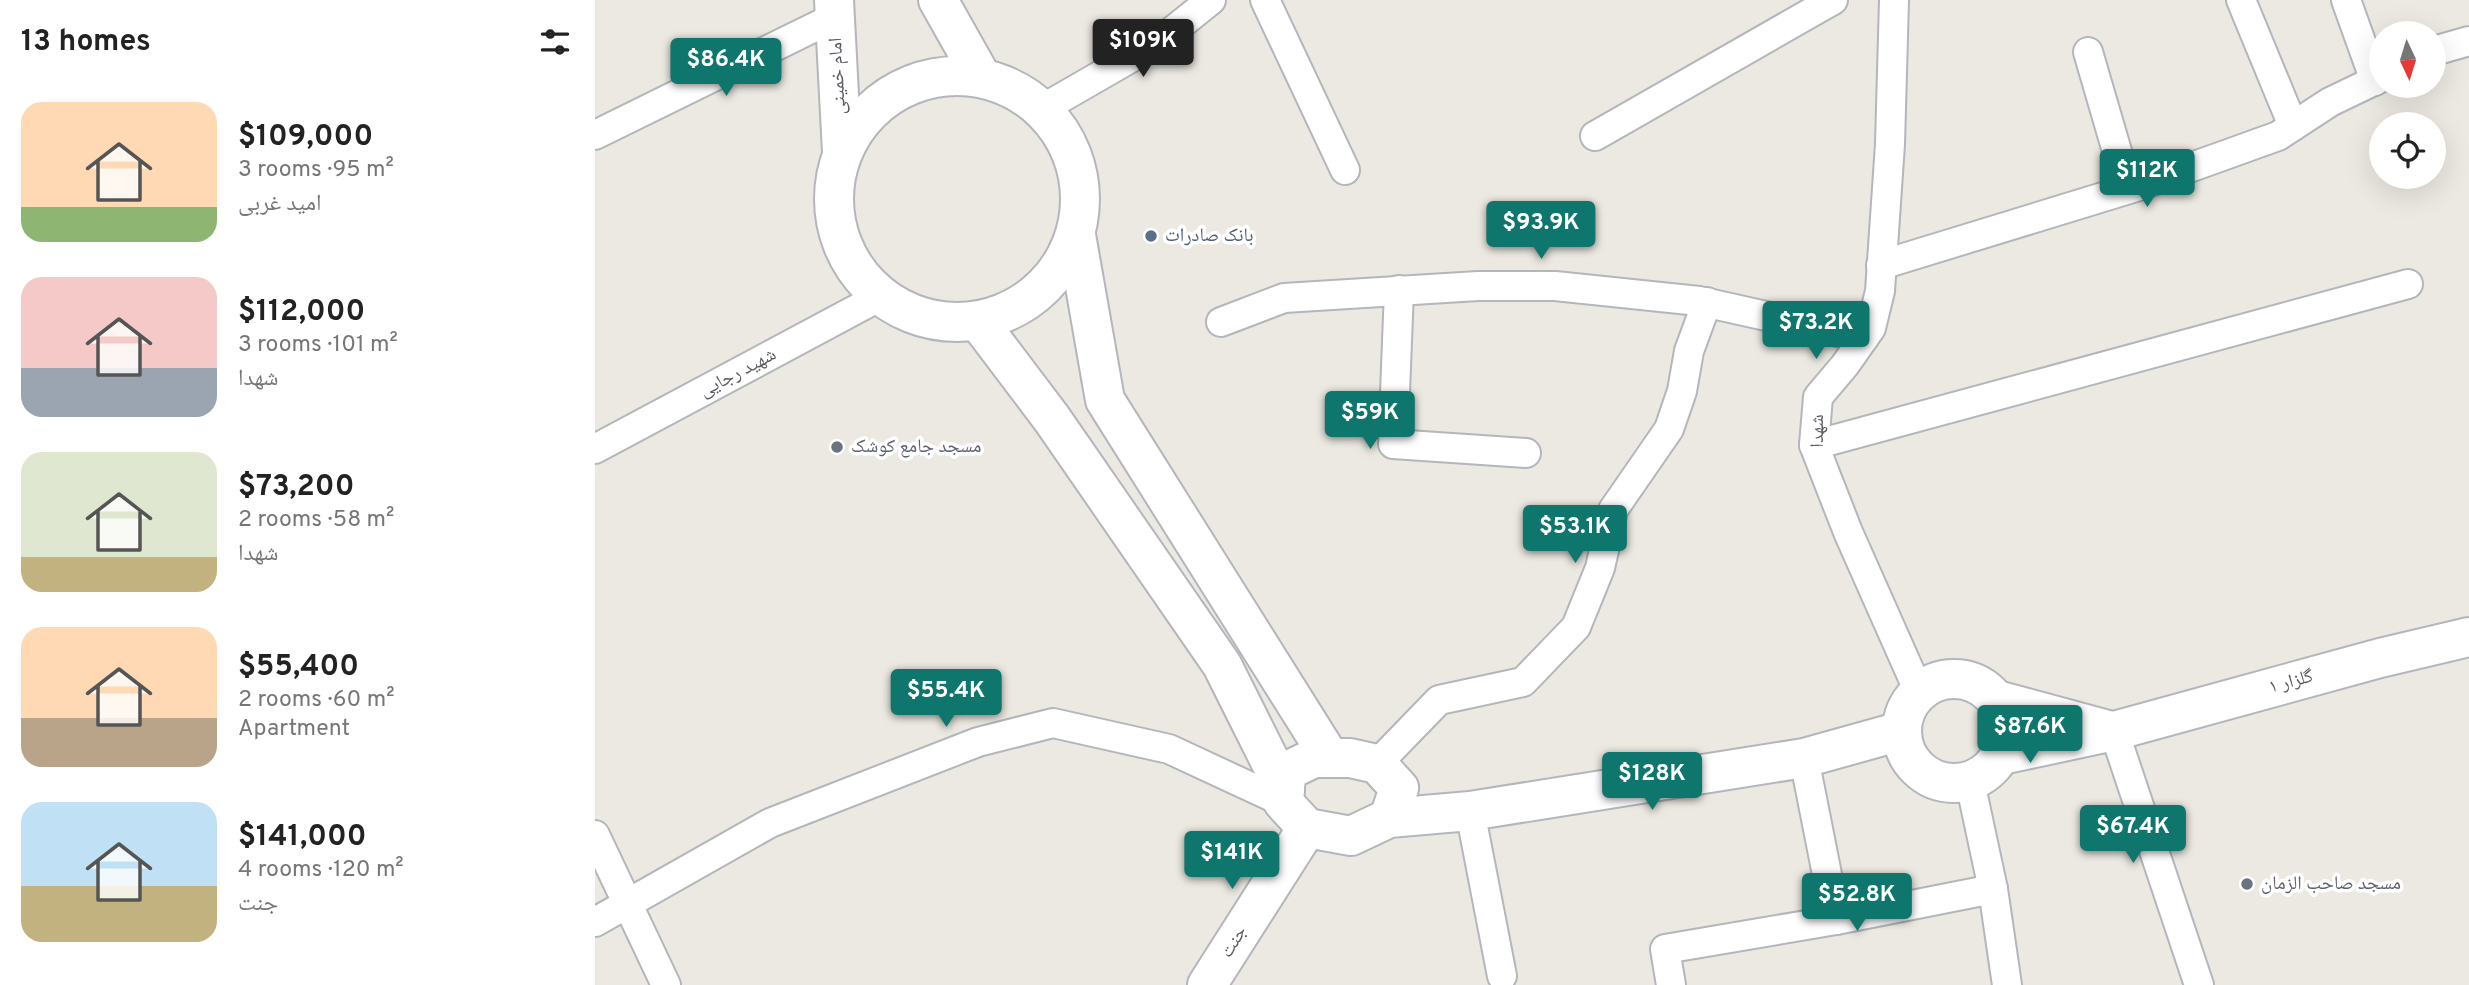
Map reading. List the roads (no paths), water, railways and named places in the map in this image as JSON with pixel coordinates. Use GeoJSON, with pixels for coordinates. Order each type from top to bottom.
{"type":"FeatureCollection","features":[{"type":"Feature","properties":{"kind":"main road"},"geometry":{"type":"LineString","coordinates":[[938,0],[982,78]]}},
{"type":"Feature","properties":{"kind":"main road","name":"امام خمینی"},"geometry":{"type":"LineString","coordinates":[[835,9],[842,152]]}},
{"type":"Feature","properties":{"kind":"main road"},"geometry":{"type":"LineString","coordinates":[[948,76],[982,78],[1015,89],[1042,109],[1064,135],[1078,167],[1081,201],[1076,234],[1062,266],[1039,292],[1010,310],[978,321],[943,322],[910,313],[881,296],[858,274],[842,246],[834,215],[834,183],[842,152],[859,122],[884,99],[915,82],[948,76]]}},
{"type":"Feature","properties":{"kind":"main road"},"geometry":{"type":"LineString","coordinates":[[1076,234],[1105,400],[1330,758]]}},
{"type":"Feature","properties":{"kind":"main road"},"geometry":{"type":"LineString","coordinates":[[978,321],[1052,419],[1223,665],[1292,807],[1351,836],[1389,818],[1470,811],[1804,758],[1901,731]]}},
{"type":"Feature","properties":{"kind":"main road","name":"گلزار ۱"},"geometry":{"type":"LineString","coordinates":[[2002,755],[2113,732],[2380,658],[2469,638]]}},
{"type":"Feature","properties":{"kind":"main road"},"geometry":{"type":"LineString","coordinates":[[1997,699],[2008,727],[2002,755],[1988,772],[1970,782],[1945,783],[1923,774],[1907,755],[1901,731],[1906,709],[1919,692],[1945,679],[1974,682],[1997,699],[2113,732]]}},
{"type":"Feature","properties":{"kind":"main road"},"geometry":{"type":"LineString","coordinates":[[1292,807],[1287,771],[1314,758],[1350,758],[1377,764],[1399,788],[1389,818]]}},
{"type":"Feature","properties":{"kind":"main road","name":"جنت"},"geometry":{"type":"LineString","coordinates":[[1207,985],[1292,807]]}},
{"type":"Feature","properties":{"kind":"street"},"geometry":{"type":"LineString","coordinates":[[1042,109],[1160,41],[1211,0]]}},
{"type":"Feature","properties":{"kind":"street"},"geometry":{"type":"LineString","coordinates":[[1265,0],[1345,170]]}},
{"type":"Feature","properties":{"kind":"street"},"geometry":{"type":"LineString","coordinates":[[1595,136],[1833,0]]}},
{"type":"Feature","properties":{"kind":"street","name":"شهدا"},"geometry":{"type":"LineString","coordinates":[[1894,0],[1890,144],[1879,291],[1871,328],[1818,397],[1814,446],[1848,532],[1919,692]]}},
{"type":"Feature","properties":{"kind":"street"},"geometry":{"type":"LineString","coordinates":[[2241,0],[2293,125]]}},
{"type":"Feature","properties":{"kind":"street"},"geometry":{"type":"LineString","coordinates":[[2346,0],[2369,57]]}},
{"type":"Feature","properties":{"kind":"street"},"geometry":{"type":"LineString","coordinates":[[595,135],[835,9]]}},
{"type":"Feature","properties":{"kind":"street"},"geometry":{"type":"LineString","coordinates":[[2447,47],[2469,41]]}},
{"type":"Feature","properties":{"kind":"street"},"geometry":{"type":"LineString","coordinates":[[2088,52],[2128,189]]}},
{"type":"Feature","properties":{"kind":"street"},"geometry":{"type":"LineString","coordinates":[[1881,265],[2128,189],[2278,135],[2330,102],[2369,83]]}},
{"type":"Feature","properties":{"kind":"street"},"geometry":{"type":"LineString","coordinates":[[1814,446],[2408,284]]}},
{"type":"Feature","properties":{"kind":"street"},"geometry":{"type":"LineString","coordinates":[[1221,322],[1284,298],[1399,290],[1555,286],[1707,302],[1864,338]]}},
{"type":"Feature","properties":{"kind":"street"},"geometry":{"type":"LineString","coordinates":[[1399,290],[1393,444],[1526,453]]}},
{"type":"Feature","properties":{"kind":"street","name":"شهید رجایی"},"geometry":{"type":"LineString","coordinates":[[595,449],[881,296]]}},
{"type":"Feature","properties":{"kind":"street"},"geometry":{"type":"LineString","coordinates":[[1377,764],[1439,700],[1523,682],[1576,627],[1600,568],[1612,510],[1669,429],[1682,391],[1689,351],[1707,302]]}},
{"type":"Feature","properties":{"kind":"street"},"geometry":{"type":"LineString","coordinates":[[595,922],[770,823],[978,743],[1053,723],[1169,749],[1292,807]]}},
{"type":"Feature","properties":{"kind":"street"},"geometry":{"type":"LineString","coordinates":[[2113,732],[2199,985]]}},
{"type":"Feature","properties":{"kind":"street"},"geometry":{"type":"LineString","coordinates":[[1804,758],[1836,920]]}},
{"type":"Feature","properties":{"kind":"street"},"geometry":{"type":"LineString","coordinates":[[1970,782],[1993,889],[2007,985]]}},
{"type":"Feature","properties":{"kind":"street"},"geometry":{"type":"LineString","coordinates":[[1470,811],[1502,976]]}},
{"type":"Feature","properties":{"kind":"street"},"geometry":{"type":"LineString","coordinates":[[595,835],[666,985]]}},
{"type":"Feature","properties":{"kind":"street"},"geometry":{"type":"LineString","coordinates":[[1671,985],[1665,948],[1836,920],[1993,889]]}},
{"type":"Feature","properties":{"kind":"place","name":"بانک صادرات"},"geometry":{"type":"Point","coordinates":[1151,236]}},
{"type":"Feature","properties":{"kind":"place","name":"مسجد جامع کوشک"},"geometry":{"type":"Point","coordinates":[837,447]}},
{"type":"Feature","properties":{"kind":"place","name":"مسجد صاحب الزمان"},"geometry":{"type":"Point","coordinates":[2247,884]}}]}
